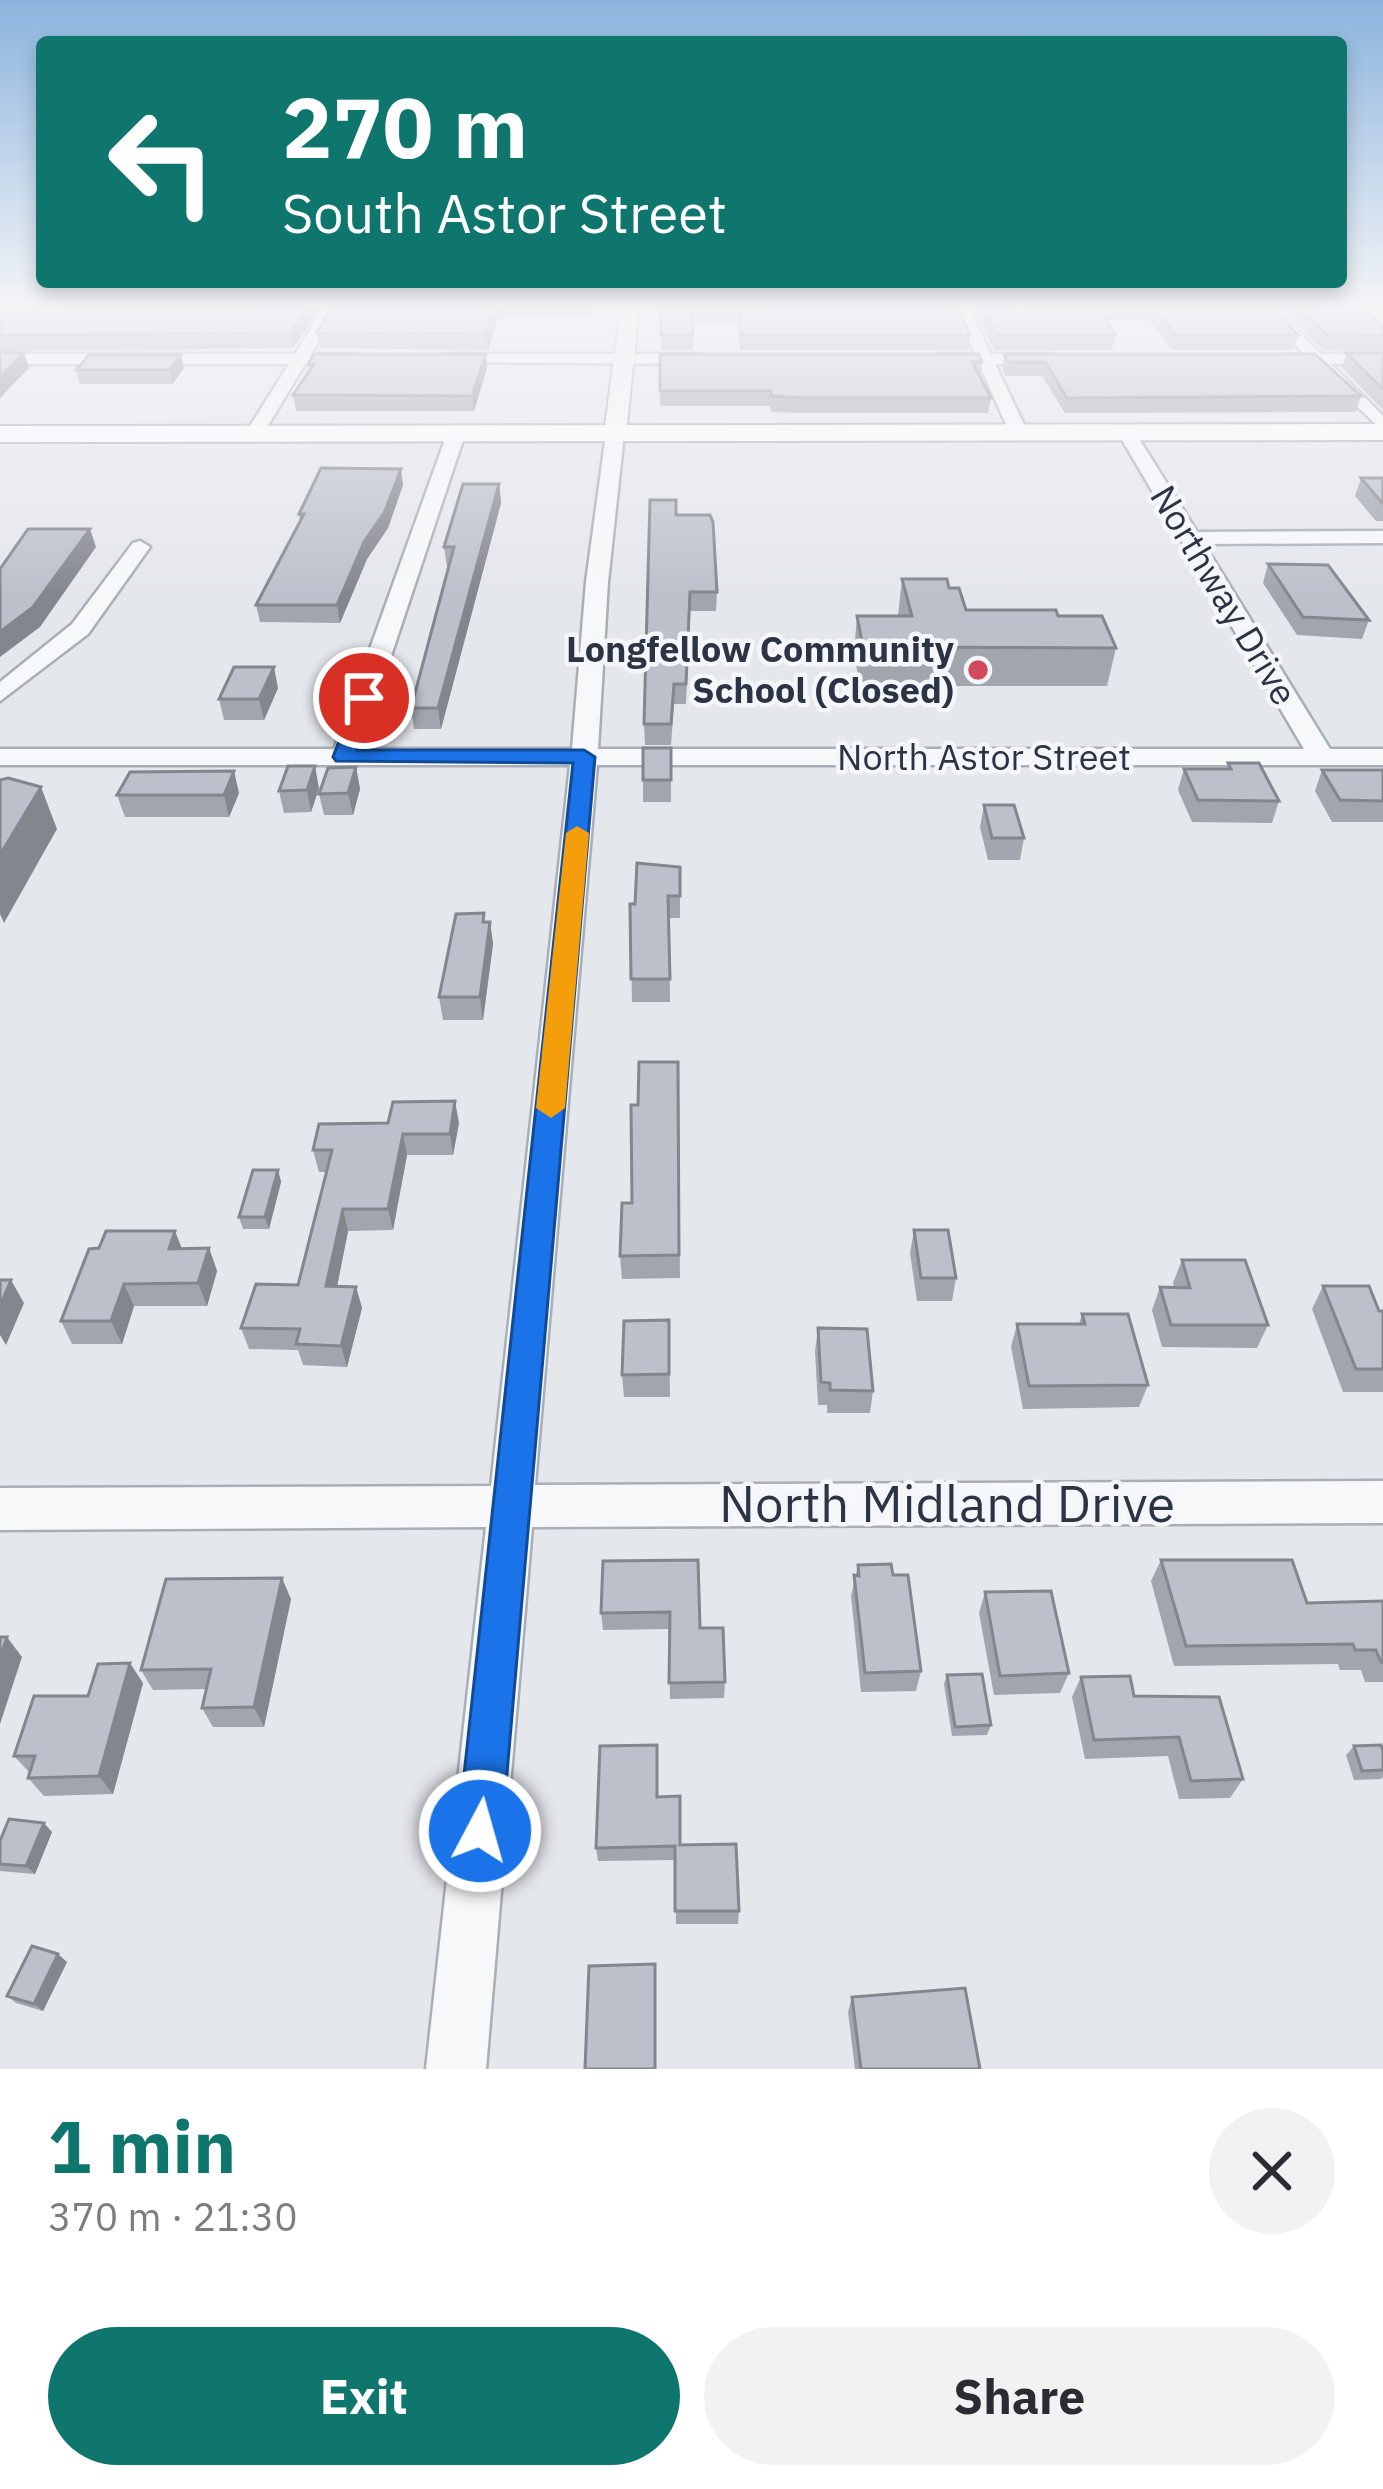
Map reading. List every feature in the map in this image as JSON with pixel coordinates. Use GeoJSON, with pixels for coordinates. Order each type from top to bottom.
{"type":"FeatureCollection","features":[{"type":"Feature","properties":{"kind":"main road"},"geometry":{"type":"LineString","coordinates":[[0,434],[1127,434],[1383,429]]}},
{"type":"Feature","properties":{"kind":"street"},"geometry":{"type":"LineString","coordinates":[[254,434],[273,403]]}},
{"type":"Feature","properties":{"kind":"street"},"geometry":{"type":"LineString","coordinates":[[456,2069],[597,582],[619,403]]}},
{"type":"Feature","properties":{"kind":"street"},"geometry":{"type":"LineString","coordinates":[[1005,403],[1019,434]]}},
{"type":"Feature","properties":{"kind":"street"},"geometry":{"type":"LineString","coordinates":[[1358,403],[1383,429]]}},
{"type":"Feature","properties":{"kind":"street"},"geometry":{"type":"LineString","coordinates":[[344,757],[456,434]]}},
{"type":"Feature","properties":{"kind":"street","name":"Northway Drive"},"geometry":{"type":"LineString","coordinates":[[1127,434],[1322,757]]}},
{"type":"Feature","properties":{"kind":"street"},"geometry":{"type":"LineString","coordinates":[[1189,538],[1383,537]]}},
{"type":"Feature","properties":{"kind":"street"},"geometry":{"type":"LineString","coordinates":[[0,694],[80,629],[140,547]]}},
{"type":"Feature","properties":{"kind":"street","name":"North Astor Street"},"geometry":{"type":"LineString","coordinates":[[0,757],[1383,757]]}},
{"type":"Feature","properties":{"kind":"street","name":"North Midland Drive"},"geometry":{"type":"LineString","coordinates":[[0,1508],[1383,1502]]}},
{"type":"Feature","properties":{"kind":"building"},"geometry":{"type":"Polygon","coordinates":[[[321,468],[401,469],[337,605],[256,605],[304,514],[299,514],[321,468]]]}},
{"type":"Feature","properties":{"kind":"building"},"geometry":{"type":"Polygon","coordinates":[[[1361,478],[1383,478],[1383,503],[1382,503],[1361,478]]]}},
{"type":"Feature","properties":{"kind":"building"},"geometry":{"type":"Polygon","coordinates":[[[463,484],[499,484],[438,708],[411,708],[454,547],[444,547],[463,484]]]}},
{"type":"Feature","properties":{"kind":"building"},"geometry":{"type":"Polygon","coordinates":[[[650,500],[676,500],[676,515],[710,515],[713,522],[717,592],[690,592],[686,684],[674,684],[671,724],[644,724],[650,500]]]}},
{"type":"Feature","properties":{"kind":"building"},"geometry":{"type":"Polygon","coordinates":[[[28,529],[90,529],[33,607],[0,632],[0,569],[28,529]]]}},
{"type":"Feature","properties":{"kind":"building"},"geometry":{"type":"Polygon","coordinates":[[[1268,564],[1328,565],[1369,620],[1303,617],[1268,564]]]}},
{"type":"Feature","properties":{"kind":"building"},"geometry":{"type":"Polygon","coordinates":[[[902,579],[947,579],[949,588],[959,588],[966,610],[1056,610],[1058,616],[1102,616],[1116,648],[863,647],[857,616],[912,616],[902,579]]]}},
{"type":"Feature","properties":{"kind":"building"},"geometry":{"type":"Polygon","coordinates":[[[234,667],[274,667],[259,699],[219,699],[234,667]]]}},
{"type":"Feature","properties":{"kind":"building"},"geometry":{"type":"Polygon","coordinates":[[[643,748],[671,748],[671,780],[643,780],[643,748]]]}},
{"type":"Feature","properties":{"kind":"building"},"geometry":{"type":"Polygon","coordinates":[[[1228,763],[1259,763],[1279,801],[1198,800],[1184,769],[1231,769],[1228,763]]]}},
{"type":"Feature","properties":{"kind":"building"},"geometry":{"type":"Polygon","coordinates":[[[288,766],[315,766],[307,790],[279,791],[288,766]]]}},
{"type":"Feature","properties":{"kind":"building"},"geometry":{"type":"Polygon","coordinates":[[[356,767],[348,793],[319,794],[328,768],[356,767]]]}},
{"type":"Feature","properties":{"kind":"building"},"geometry":{"type":"Polygon","coordinates":[[[1322,770],[1383,770],[1383,801],[1340,800],[1322,770]]]}},
{"type":"Feature","properties":{"kind":"building"},"geometry":{"type":"Polygon","coordinates":[[[234,771],[224,795],[117,795],[130,772],[234,771]]]}},
{"type":"Feature","properties":{"kind":"building"},"geometry":{"type":"Polygon","coordinates":[[[0,780],[41,787],[0,855],[0,780]]]}},
{"type":"Feature","properties":{"kind":"building"},"geometry":{"type":"Polygon","coordinates":[[[984,805],[1014,805],[1024,838],[992,838],[984,805]]]}},
{"type":"Feature","properties":{"kind":"building"},"geometry":{"type":"Polygon","coordinates":[[[637,863],[680,867],[680,896],[668,896],[670,979],[631,979],[630,904],[635,904],[637,863]]]}},
{"type":"Feature","properties":{"kind":"building"},"geometry":{"type":"Polygon","coordinates":[[[484,913],[483,922],[490,922],[480,997],[439,997],[456,914],[484,913]]]}},
{"type":"Feature","properties":{"kind":"building"},"geometry":{"type":"Polygon","coordinates":[[[639,1062],[678,1062],[679,1255],[620,1256],[622,1203],[632,1203],[631,1105],[638,1105],[639,1062]]]}},
{"type":"Feature","properties":{"kind":"building"},"geometry":{"type":"Polygon","coordinates":[[[455,1101],[450,1134],[403,1134],[388,1209],[343,1209],[326,1286],[356,1287],[341,1346],[296,1344],[300,1329],[241,1328],[256,1284],[298,1285],[332,1150],[313,1150],[319,1124],[388,1123],[393,1102],[455,1101]]]}},
{"type":"Feature","properties":{"kind":"building"},"geometry":{"type":"Polygon","coordinates":[[[253,1170],[278,1170],[265,1217],[239,1217],[253,1170]]]}},
{"type":"Feature","properties":{"kind":"building"},"geometry":{"type":"Polygon","coordinates":[[[914,1230],[948,1230],[956,1278],[921,1278],[914,1230]]]}},
{"type":"Feature","properties":{"kind":"building"},"geometry":{"type":"Polygon","coordinates":[[[106,1231],[175,1231],[169,1249],[209,1248],[198,1283],[124,1284],[111,1321],[61,1321],[89,1249],[99,1248],[106,1231]]]}},
{"type":"Feature","properties":{"kind":"building"},"geometry":{"type":"Polygon","coordinates":[[[1182,1260],[1245,1260],[1268,1325],[1171,1325],[1160,1287],[1190,1288],[1182,1260]]]}},
{"type":"Feature","properties":{"kind":"building"},"geometry":{"type":"Polygon","coordinates":[[[0,1280],[11,1280],[0,1306],[0,1280]]]}},
{"type":"Feature","properties":{"kind":"building"},"geometry":{"type":"Polygon","coordinates":[[[1323,1286],[1369,1286],[1383,1311],[1383,1369],[1356,1369],[1323,1286]]]}},
{"type":"Feature","properties":{"kind":"building"},"geometry":{"type":"Polygon","coordinates":[[[1082,1314],[1128,1314],[1148,1385],[1029,1386],[1017,1324],[1085,1324],[1082,1314]]]}},
{"type":"Feature","properties":{"kind":"building"},"geometry":{"type":"Polygon","coordinates":[[[669,1320],[669,1374],[622,1375],[624,1321],[669,1320]]]}},
{"type":"Feature","properties":{"kind":"building"},"geometry":{"type":"Polygon","coordinates":[[[818,1328],[867,1329],[873,1391],[830,1390],[830,1383],[821,1382],[818,1328]]]}},
{"type":"Feature","properties":{"kind":"building"},"geometry":{"type":"Polygon","coordinates":[[[698,1560],[700,1628],[723,1628],[725,1682],[669,1683],[670,1612],[601,1613],[603,1561],[698,1560]]]}},
{"type":"Feature","properties":{"kind":"building"},"geometry":{"type":"Polygon","coordinates":[[[1161,1560],[1292,1560],[1307,1603],[1383,1601],[1383,1662],[1376,1650],[1355,1650],[1353,1644],[1186,1646],[1161,1560]]]}},
{"type":"Feature","properties":{"kind":"building"},"geometry":{"type":"Polygon","coordinates":[[[891,1564],[893,1575],[908,1575],[921,1671],[865,1673],[854,1575],[859,1576],[858,1565],[891,1564]]]}},
{"type":"Feature","properties":{"kind":"building"},"geometry":{"type":"Polygon","coordinates":[[[282,1578],[254,1707],[202,1708],[211,1669],[141,1670],[166,1579],[282,1578]]]}},
{"type":"Feature","properties":{"kind":"building"},"geometry":{"type":"Polygon","coordinates":[[[1051,1591],[1069,1673],[1000,1676],[985,1592],[1051,1591]]]}},
{"type":"Feature","properties":{"kind":"building"},"geometry":{"type":"Polygon","coordinates":[[[130,1663],[99,1776],[28,1778],[35,1756],[14,1756],[34,1696],[88,1696],[98,1664],[130,1663]]]}},
{"type":"Feature","properties":{"kind":"building"},"geometry":{"type":"Polygon","coordinates":[[[982,1674],[991,1725],[955,1727],[947,1675],[982,1674]]]}},
{"type":"Feature","properties":{"kind":"building"},"geometry":{"type":"Polygon","coordinates":[[[1130,1676],[1134,1696],[1219,1697],[1243,1779],[1191,1781],[1179,1737],[1094,1740],[1081,1677],[1130,1676]]]}},
{"type":"Feature","properties":{"kind":"building"},"geometry":{"type":"Polygon","coordinates":[[[657,1745],[657,1797],[680,1796],[680,1845],[736,1844],[739,1911],[675,1911],[675,1846],[596,1848],[600,1746],[657,1745]]]}},
{"type":"Feature","properties":{"kind":"building"},"geometry":{"type":"Polygon","coordinates":[[[1381,1745],[1383,1770],[1362,1771],[1354,1746],[1381,1745]]]}},
{"type":"Feature","properties":{"kind":"building"},"geometry":{"type":"Polygon","coordinates":[[[9,1819],[44,1823],[26,1866],[0,1864],[0,1841],[9,1819]]]}},
{"type":"Feature","properties":{"kind":"building"},"geometry":{"type":"Polygon","coordinates":[[[32,1946],[58,1954],[34,2004],[7,1996],[32,1946]]]}},
{"type":"Feature","properties":{"kind":"building"},"geometry":{"type":"Polygon","coordinates":[[[655,1964],[655,2069],[585,2069],[589,1966],[655,1964]]]}},
{"type":"Feature","properties":{"kind":"building"},"geometry":{"type":"Polygon","coordinates":[[[965,1988],[980,2069],[861,2069],[852,1997],[965,1988]]]}},
{"type":"Feature","properties":{"kind":"slow traffic"},"geometry":{"type":"LineString","coordinates":[[551,1108],[577,833]]}},
{"type":"Feature","properties":{"kind":"place","name":"Longfellow Community School (Closed)"},"geometry":{"type":"Point","coordinates":[978,670]}},
{"type":"Feature","properties":{"kind":"route"},"geometry":{"type":"LineString","coordinates":[[364,698],[344,757],[584,757],[480,1831]]}}]}
